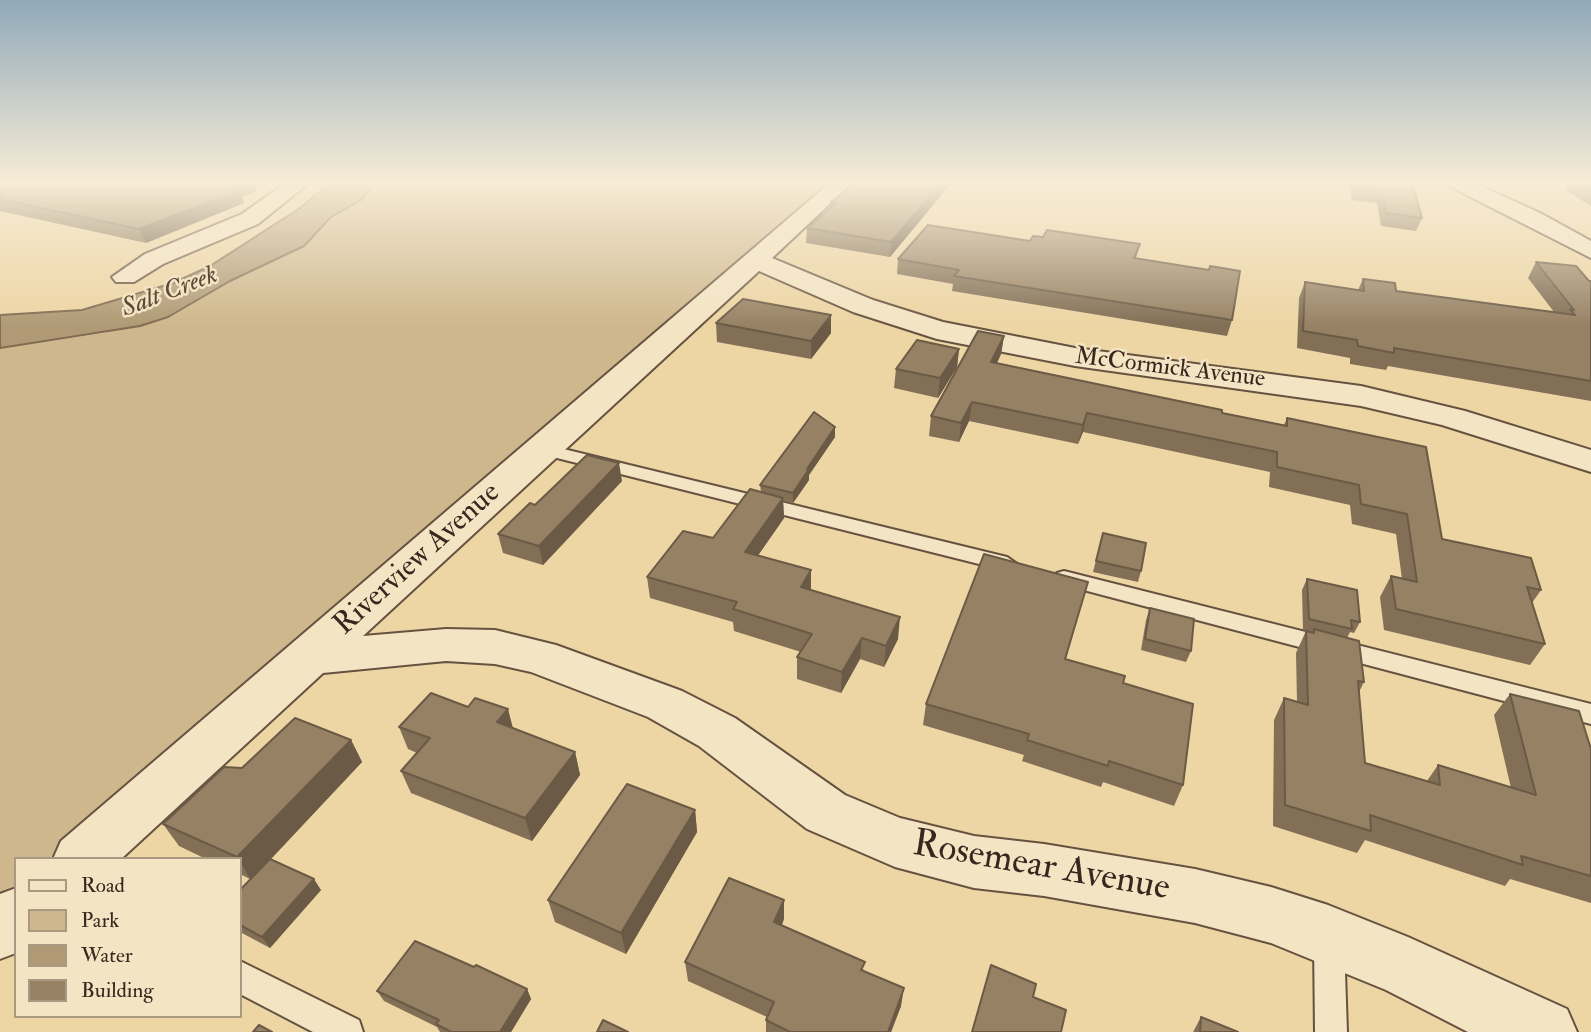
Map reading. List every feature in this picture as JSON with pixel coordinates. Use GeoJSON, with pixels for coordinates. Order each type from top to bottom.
{"type":"FeatureCollection","features":[{"type":"Feature","properties":{"kind":"street"},"geometry":{"type":"LineString","coordinates":[[125,277],[154,259],[223,230]]}},
{"type":"Feature","properties":{"kind":"street","name":"Riverview Avenue"},"geometry":{"type":"LineString","coordinates":[[83,857],[789,230]]}},
{"type":"Feature","properties":{"kind":"street"},"geometry":{"type":"LineString","coordinates":[[1554,230],[1591,251]]}},
{"type":"Feature","properties":{"kind":"street","name":"McCormick Avenue"},"geometry":{"type":"LineString","coordinates":[[755,260],[863,306],[937,330],[1136,366],[1277,382],[1361,396],[1453,418],[1591,461]]}},
{"type":"Feature","properties":{"kind":"street","name":"Rosemear Avenue"},"geometry":{"type":"LineString","coordinates":[[310,657],[446,645],[495,647],[540,657],[665,705],[717,733],[825,812],[895,842],[974,862],[1044,870],[1195,896],[1271,915],[1328,934],[1544,1032]]}},
{"type":"Feature","properties":{"kind":"street"},"geometry":{"type":"LineString","coordinates":[[0,930],[14,918]]}},
{"type":"Feature","properties":{"kind":"lane"},"geometry":{"type":"LineString","coordinates":[[543,449],[1040,572],[1591,714]]}},
{"type":"Feature","properties":{"kind":"lane"},"geometry":{"type":"LineString","coordinates":[[1328,934],[1331,1032]]}},
{"type":"Feature","properties":{"kind":"lane"},"geometry":{"type":"LineString","coordinates":[[242,978],[347,1032]]}},
{"type":"Feature","properties":{"kind":"green space"},"geometry":{"type":"Polygon","coordinates":[[[318,230],[773,230],[50,857],[14,857],[14,888],[0,900],[0,348],[104,333],[168,317],[230,281],[303,246],[318,230]]]}},
{"type":"Feature","properties":{"kind":"water","name":"Salt Creek"},"geometry":{"type":"Polygon","coordinates":[[[266,230],[319,230],[304,246],[230,281],[168,317],[140,326],[0,348],[0,315],[82,310],[173,283],[210,266],[266,230]]]}},
{"type":"Feature","properties":{"kind":"building"},"geometry":{"type":"Polygon","coordinates":[[[820,230],[901,230],[891,242],[820,230]]]}},
{"type":"Feature","properties":{"kind":"building"},"geometry":{"type":"Polygon","coordinates":[[[923,230],[961,230],[1030,241],[1033,236],[1043,237],[1048,230],[1140,244],[1134,258],[1209,270],[1210,266],[1240,271],[1232,320],[954,276],[959,270],[898,259],[923,230]]]}},
{"type":"Feature","properties":{"kind":"building"},"geometry":{"type":"Polygon","coordinates":[[[1536,262],[1576,266],[1591,281],[1591,381],[1394,348],[1394,353],[1358,346],[1357,340],[1303,331],[1305,282],[1364,291],[1363,279],[1395,283],[1396,291],[1575,315],[1570,309],[1574,310],[1536,262]]]}},
{"type":"Feature","properties":{"kind":"building"},"geometry":{"type":"Polygon","coordinates":[[[743,299],[831,315],[811,341],[716,323],[743,299]]]}},
{"type":"Feature","properties":{"kind":"building"},"geometry":{"type":"Polygon","coordinates":[[[978,331],[1004,336],[991,362],[1287,426],[1287,418],[1426,447],[1442,539],[1531,558],[1541,590],[1527,587],[1545,644],[1396,609],[1391,576],[1417,582],[1407,514],[1361,504],[1359,485],[1277,467],[1277,452],[1087,413],[1083,425],[972,402],[961,423],[931,416],[978,331]]]}},
{"type":"Feature","properties":{"kind":"building"},"geometry":{"type":"Polygon","coordinates":[[[917,340],[959,349],[940,378],[896,369],[917,340]]]}},
{"type":"Feature","properties":{"kind":"building"},"geometry":{"type":"Polygon","coordinates":[[[814,412],[835,427],[793,493],[760,485],[814,412]]]}},
{"type":"Feature","properties":{"kind":"building"},"geometry":{"type":"Polygon","coordinates":[[[587,455],[619,463],[539,546],[498,534],[530,503],[535,505],[587,455]]]}},
{"type":"Feature","properties":{"kind":"building"},"geometry":{"type":"Polygon","coordinates":[[[750,489],[783,498],[745,552],[811,570],[801,587],[900,617],[886,646],[862,638],[842,672],[797,657],[812,634],[733,609],[737,602],[647,577],[683,531],[713,538],[750,489]]]}},
{"type":"Feature","properties":{"kind":"building"},"geometry":{"type":"Polygon","coordinates":[[[1103,533],[1146,543],[1141,571],[1096,561],[1103,533]]]}},
{"type":"Feature","properties":{"kind":"building"},"geometry":{"type":"Polygon","coordinates":[[[984,554],[1088,582],[1065,659],[1125,676],[1123,683],[1193,704],[1183,785],[1109,761],[1108,766],[1027,740],[1029,734],[926,704],[984,554]]]}},
{"type":"Feature","properties":{"kind":"building"},"geometry":{"type":"Polygon","coordinates":[[[1307,579],[1357,590],[1360,622],[1351,620],[1352,629],[1309,619],[1307,579]]]}},
{"type":"Feature","properties":{"kind":"building"},"geometry":{"type":"Polygon","coordinates":[[[1150,608],[1194,619],[1191,651],[1145,639],[1150,608]]]}},
{"type":"Feature","properties":{"kind":"building"},"geometry":{"type":"Polygon","coordinates":[[[1314,629],[1359,641],[1364,682],[1358,681],[1365,763],[1440,785],[1438,765],[1536,795],[1510,694],[1579,711],[1591,749],[1591,876],[1521,856],[1523,865],[1370,815],[1371,831],[1285,805],[1284,698],[1308,705],[1306,631],[1314,633],[1314,629]]]}},
{"type":"Feature","properties":{"kind":"building"},"geometry":{"type":"Polygon","coordinates":[[[431,693],[468,707],[475,698],[508,709],[497,722],[575,752],[525,818],[401,771],[430,738],[399,727],[431,693]]]}},
{"type":"Feature","properties":{"kind":"building"},"geometry":{"type":"Polygon","coordinates":[[[295,718],[351,740],[237,857],[163,824],[224,767],[242,768],[295,718]]]}},
{"type":"Feature","properties":{"kind":"building"},"geometry":{"type":"Polygon","coordinates":[[[627,784],[695,810],[621,933],[548,900],[627,784]]]}},
{"type":"Feature","properties":{"kind":"building"},"geometry":{"type":"Polygon","coordinates":[[[270,859],[314,879],[262,937],[242,926],[242,888],[270,859]]]}},
{"type":"Feature","properties":{"kind":"building"},"geometry":{"type":"Polygon","coordinates":[[[729,878],[784,900],[774,922],[865,962],[861,970],[904,988],[888,1032],[790,1032],[766,1020],[774,1002],[685,962],[729,878]]]}},
{"type":"Feature","properties":{"kind":"building"},"geometry":{"type":"Polygon","coordinates":[[[415,941],[527,989],[500,1032],[451,1032],[436,1024],[439,1020],[377,991],[415,941]]]}},
{"type":"Feature","properties":{"kind":"building"},"geometry":{"type":"Polygon","coordinates":[[[991,965],[1036,984],[1033,997],[1066,1010],[1061,1032],[972,1032],[991,965]]]}},
{"type":"Feature","properties":{"kind":"building"},"geometry":{"type":"Polygon","coordinates":[[[1201,1017],[1238,1032],[1200,1032],[1201,1017]]]}},
{"type":"Feature","properties":{"kind":"building"},"geometry":{"type":"Polygon","coordinates":[[[603,1020],[628,1032],[597,1032],[603,1020]]]}},
{"type":"Feature","properties":{"kind":"building"},"geometry":{"type":"Polygon","coordinates":[[[259,1025],[272,1032],[253,1032],[259,1025]]]}}]}
